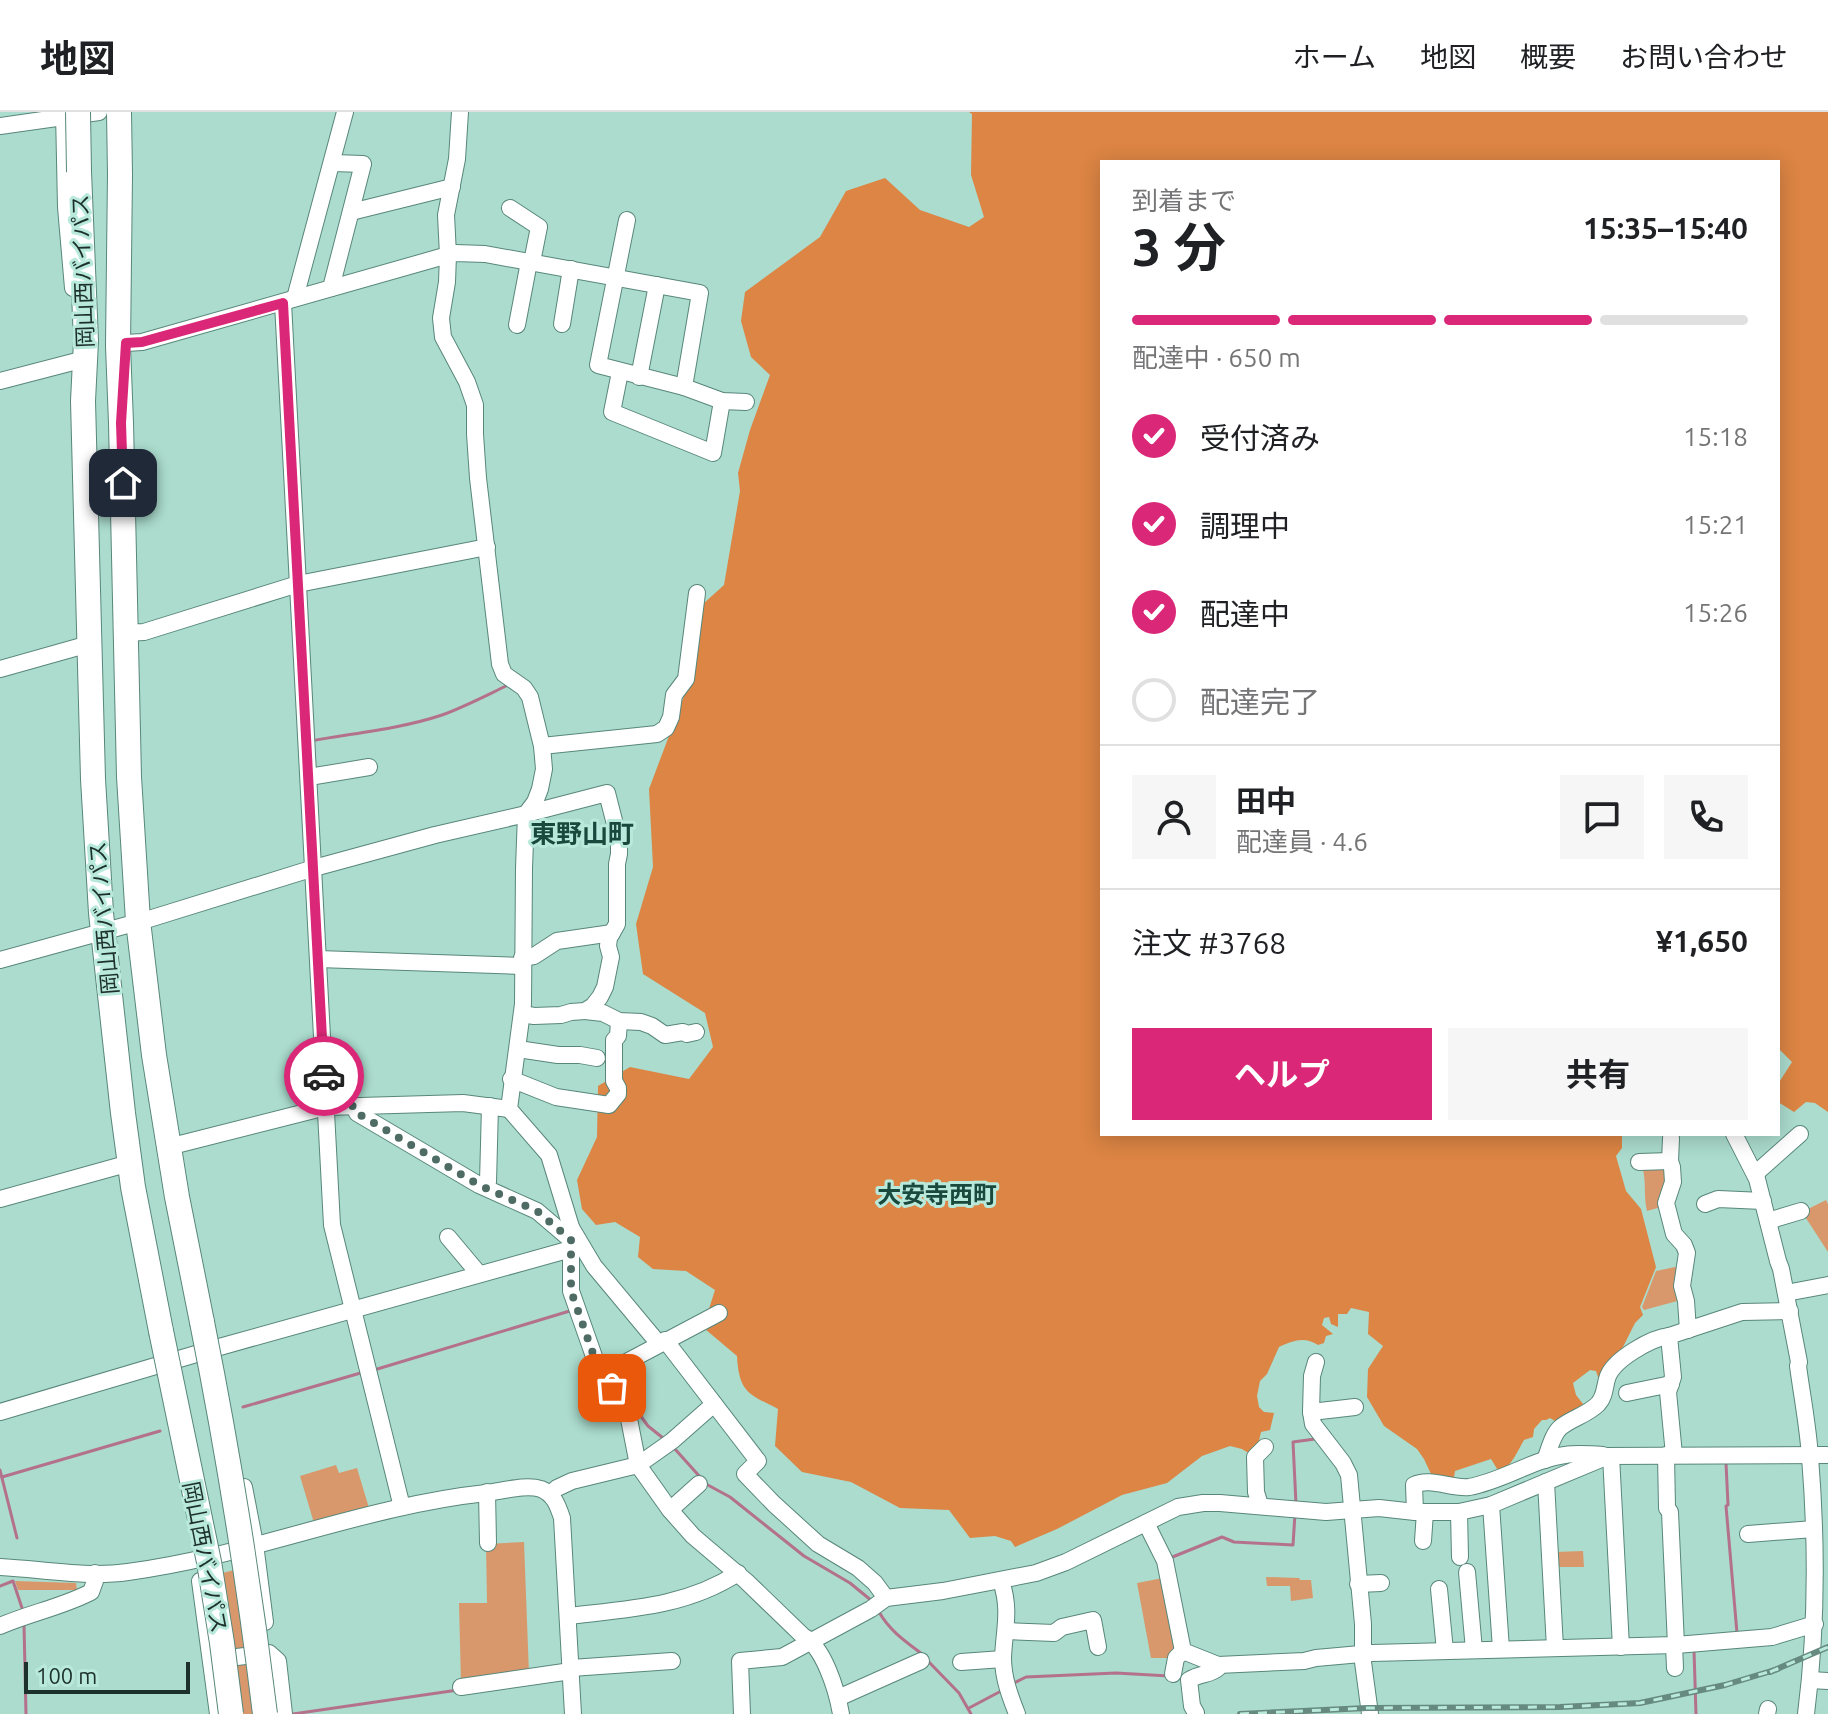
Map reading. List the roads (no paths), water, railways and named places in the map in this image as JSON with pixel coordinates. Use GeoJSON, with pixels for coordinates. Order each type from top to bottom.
{"type":"FeatureCollection","features":[{"type":"Feature","properties":{"kind":"highway","name":"岡山西バイパス"},"geometry":{"type":"LineString","coordinates":[[119,112],[118,346],[129,777],[138,921],[154,1055],[177,1197],[224,1433],[265,1714]]}},
{"type":"Feature","properties":{"kind":"highway","name":"岡山西バイパス"},"geometry":{"type":"LineString","coordinates":[[69,114],[79,172],[86,341],[83,401],[93,779],[103,931],[133,1187],[209,1562],[231,1714]]}},
{"type":"Feature","properties":{"kind":"street"},"geometry":{"type":"LineString","coordinates":[[0,126],[99,112]]}},
{"type":"Feature","properties":{"kind":"street"},"geometry":{"type":"LineString","coordinates":[[121,423],[129,237],[129,112]]}},
{"type":"Feature","properties":{"kind":"street"},"geometry":{"type":"LineString","coordinates":[[345,112],[335,163],[282,303],[294,585],[309,777],[332,1225],[402,1507]]}},
{"type":"Feature","properties":{"kind":"street"},"geometry":{"type":"LineString","coordinates":[[460,112],[457,159],[446,215],[448,255],[441,318],[443,337],[467,382],[475,405],[478,478],[500,664],[504,674],[524,688],[530,697],[542,746],[544,769],[535,802],[526,814],[522,1014],[509,1109]]}},
{"type":"Feature","properties":{"kind":"street"},"geometry":{"type":"LineString","coordinates":[[69,114],[66,207],[77,361],[83,401]]}},
{"type":"Feature","properties":{"kind":"street"},"geometry":{"type":"LineString","coordinates":[[331,288],[363,164],[335,163]]}},
{"type":"Feature","properties":{"kind":"street"},"geometry":{"type":"LineString","coordinates":[[351,212],[452,187]]}},
{"type":"Feature","properties":{"kind":"street"},"geometry":{"type":"LineString","coordinates":[[510,208],[539,227],[517,325]]}},
{"type":"Feature","properties":{"kind":"street"},"geometry":{"type":"LineString","coordinates":[[627,220],[598,365],[684,387],[722,401],[746,402]]}},
{"type":"Feature","properties":{"kind":"street"},"geometry":{"type":"LineString","coordinates":[[126,343],[142,342],[448,255],[485,254],[700,293],[684,387]]}},
{"type":"Feature","properties":{"kind":"street"},"geometry":{"type":"LineString","coordinates":[[562,324],[571,269]]}},
{"type":"Feature","properties":{"kind":"street"},"geometry":{"type":"LineString","coordinates":[[639,377],[657,285]]}},
{"type":"Feature","properties":{"kind":"street"},"geometry":{"type":"LineString","coordinates":[[0,381],[77,361]]}},
{"type":"Feature","properties":{"kind":"street"},"geometry":{"type":"LineString","coordinates":[[620,372],[612,412],[713,453],[722,401]]}},
{"type":"Feature","properties":{"kind":"street"},"geometry":{"type":"LineString","coordinates":[[126,633],[144,632],[294,585],[487,547]]}},
{"type":"Feature","properties":{"kind":"street"},"geometry":{"type":"LineString","coordinates":[[542,746],[657,734],[666,728],[674,695],[686,679],[697,593]]}},
{"type":"Feature","properties":{"kind":"street"},"geometry":{"type":"LineString","coordinates":[[0,669],[89,644]]}},
{"type":"Feature","properties":{"kind":"street"},"geometry":{"type":"LineString","coordinates":[[309,777],[369,767]]}},
{"type":"Feature","properties":{"kind":"street"},"geometry":{"type":"LineString","coordinates":[[0,960],[314,868],[607,793],[619,840],[617,924],[609,938],[611,957],[605,987],[593,1006],[585,1011]]}},
{"type":"Feature","properties":{"kind":"street"},"geometry":{"type":"LineString","coordinates":[[318,959],[522,962],[557,941],[612,933]]}},
{"type":"Feature","properties":{"kind":"street"},"geometry":{"type":"LineString","coordinates":[[522,1014],[561,1015],[585,1011],[603,1013],[619,1021],[641,1022],[665,1035],[696,1032]]}},
{"type":"Feature","properties":{"kind":"street"},"geometry":{"type":"LineString","coordinates":[[511,1079],[556,1097],[609,1105],[618,1094],[614,1081],[614,1040],[618,1036],[619,1021]]}},
{"type":"Feature","properties":{"kind":"street"},"geometry":{"type":"LineString","coordinates":[[518,1049],[597,1058]]}},
{"type":"Feature","properties":{"kind":"street"},"geometry":{"type":"LineString","coordinates":[[154,1055],[167,1097],[194,1247],[227,1395],[255,1544],[269,1653],[273,1714]]}},
{"type":"Feature","properties":{"kind":"street"},"geometry":{"type":"LineString","coordinates":[[122,1101],[113,1122],[119,1166],[135,1259],[197,1559],[218,1714]]}},
{"type":"Feature","properties":{"kind":"street"},"geometry":{"type":"LineString","coordinates":[[176,1145],[326,1107],[355,1109],[463,1103],[509,1109],[549,1155],[571,1239],[571,1291],[597,1365],[606,1373],[629,1419],[638,1465],[670,1510],[693,1536],[811,1640],[829,1673],[840,1706],[921,1661]]}},
{"type":"Feature","properties":{"kind":"street"},"geometry":{"type":"LineString","coordinates":[[488,1182],[490,1106]]}},
{"type":"Feature","properties":{"kind":"street"},"geometry":{"type":"LineString","coordinates":[[355,1109],[479,1185],[537,1211],[571,1239],[662,1342],[758,1461],[745,1474],[818,1544],[858,1568],[886,1598]]}},
{"type":"Feature","properties":{"kind":"street"},"geometry":{"type":"LineString","coordinates":[[1755,1174],[1800,1134]]}},
{"type":"Feature","properties":{"kind":"street"},"geometry":{"type":"LineString","coordinates":[[1735,1136],[1755,1174],[1786,1293],[1785,1311],[1799,1362],[1806,1455],[1820,1510],[1811,1530],[1822,1568],[1811,1625],[1806,1714]]}},
{"type":"Feature","properties":{"kind":"street"},"geometry":{"type":"LineString","coordinates":[[1671,1138],[1673,1182],[1666,1203],[1674,1234],[1687,1253],[1682,1286],[1688,1330]]}},
{"type":"Feature","properties":{"kind":"street"},"geometry":{"type":"LineString","coordinates":[[1639,1162],[1670,1161]]}},
{"type":"Feature","properties":{"kind":"street"},"geometry":{"type":"LineString","coordinates":[[0,1199],[119,1166]]}},
{"type":"Feature","properties":{"kind":"street"},"geometry":{"type":"LineString","coordinates":[[1705,1204],[1718,1199],[1760,1201]]}},
{"type":"Feature","properties":{"kind":"street"},"geometry":{"type":"LineString","coordinates":[[1768,1221],[1801,1211]]}},
{"type":"Feature","properties":{"kind":"street"},"geometry":{"type":"LineString","coordinates":[[448,1237],[479,1274]]}},
{"type":"Feature","properties":{"kind":"street"},"geometry":{"type":"LineString","coordinates":[[0,1412],[479,1274],[571,1239]]}},
{"type":"Feature","properties":{"kind":"street"},"geometry":{"type":"LineString","coordinates":[[1786,1293],[1828,1285]]}},
{"type":"Feature","properties":{"kind":"street"},"geometry":{"type":"LineString","coordinates":[[1545,1460],[1559,1428],[1601,1400],[1607,1377],[1637,1349],[1654,1340],[1742,1312],[1785,1311]]}},
{"type":"Feature","properties":{"kind":"street"},"geometry":{"type":"LineString","coordinates":[[606,1373],[719,1313]]}},
{"type":"Feature","properties":{"kind":"street"},"geometry":{"type":"LineString","coordinates":[[1669,1336],[1673,1377],[1668,1392],[1667,1508],[1670,1512],[1675,1668]]}},
{"type":"Feature","properties":{"kind":"street"},"geometry":{"type":"LineString","coordinates":[[1316,1362],[1312,1376],[1313,1424],[1349,1475],[1370,1714]]}},
{"type":"Feature","properties":{"kind":"street"},"geometry":{"type":"LineString","coordinates":[[1627,1393],[1671,1384]]}},
{"type":"Feature","properties":{"kind":"street"},"geometry":{"type":"LineString","coordinates":[[550,1494],[572,1481],[638,1465],[672,1441],[714,1404]]}},
{"type":"Feature","properties":{"kind":"street"},"geometry":{"type":"LineString","coordinates":[[1311,1412],[1355,1407]]}},
{"type":"Feature","properties":{"kind":"street"},"geometry":{"type":"LineString","coordinates":[[1260,1505],[1256,1492],[1255,1457],[1265,1447]]}},
{"type":"Feature","properties":{"kind":"street"},"geometry":{"type":"LineString","coordinates":[[1423,1541],[1422,1515],[1414,1485],[1417,1483],[1468,1487],[1567,1454],[1609,1459]]}},
{"type":"Feature","properties":{"kind":"street"},"geometry":{"type":"LineString","coordinates":[[742,1714],[740,1661],[782,1657],[886,1598],[943,1591],[1036,1573],[1066,1562],[1178,1507],[1203,1503],[1326,1512],[1379,1508],[1422,1515],[1459,1516],[1491,1508],[1547,1486],[1601,1459],[1828,1455]]}},
{"type":"Feature","properties":{"kind":"street"},"geometry":{"type":"LineString","coordinates":[[1609,1459],[1621,1647]]}},
{"type":"Feature","properties":{"kind":"street"},"geometry":{"type":"LineString","coordinates":[[670,1510],[699,1484]]}},
{"type":"Feature","properties":{"kind":"street"},"geometry":{"type":"LineString","coordinates":[[1547,1486],[1555,1648]]}},
{"type":"Feature","properties":{"kind":"street"},"geometry":{"type":"LineString","coordinates":[[0,1567],[124,1573],[197,1559],[402,1507],[487,1492],[540,1488],[550,1494],[562,1518],[573,1714]]}},
{"type":"Feature","properties":{"kind":"street"},"geometry":{"type":"LineString","coordinates":[[487,1492],[488,1543]]}},
{"type":"Feature","properties":{"kind":"street"},"geometry":{"type":"LineString","coordinates":[[1491,1508],[1501,1649]]}},
{"type":"Feature","properties":{"kind":"street"},"geometry":{"type":"LineString","coordinates":[[1459,1516],[1460,1557]]}},
{"type":"Feature","properties":{"kind":"street"},"geometry":{"type":"LineString","coordinates":[[1146,1523],[1165,1561],[1183,1651]]}},
{"type":"Feature","properties":{"kind":"street"},"geometry":{"type":"LineString","coordinates":[[1748,1534],[1811,1530]]}},
{"type":"Feature","properties":{"kind":"street"},"geometry":{"type":"LineString","coordinates":[[1467,1572],[1474,1650]]}},
{"type":"Feature","properties":{"kind":"street"},"geometry":{"type":"LineString","coordinates":[[0,1626],[91,1592],[95,1573]]}},
{"type":"Feature","properties":{"kind":"street"},"geometry":{"type":"LineString","coordinates":[[568,1616],[678,1601],[718,1586],[738,1573]]}},
{"type":"Feature","properties":{"kind":"street"},"geometry":{"type":"LineString","coordinates":[[1001,1581],[1006,1631],[1003,1659],[1006,1686],[1017,1714]]}},
{"type":"Feature","properties":{"kind":"street"},"geometry":{"type":"LineString","coordinates":[[1358,1584],[1381,1583]]}},
{"type":"Feature","properties":{"kind":"street"},"geometry":{"type":"LineString","coordinates":[[1439,1589],[1445,1651]]}},
{"type":"Feature","properties":{"kind":"street"},"geometry":{"type":"LineString","coordinates":[[1006,1631],[1054,1633],[1062,1627],[1093,1620],[1098,1647]]}},
{"type":"Feature","properties":{"kind":"street"},"geometry":{"type":"LineString","coordinates":[[1183,1651],[1218,1665],[1304,1661],[1364,1654],[1673,1646],[1772,1637],[1811,1625]]}},
{"type":"Feature","properties":{"kind":"street"},"geometry":{"type":"LineString","coordinates":[[210,1651],[221,1659],[269,1653],[278,1661],[284,1714]]}},
{"type":"Feature","properties":{"kind":"street"},"geometry":{"type":"LineString","coordinates":[[1173,1674],[1176,1658],[1183,1651]]}},
{"type":"Feature","properties":{"kind":"street"},"geometry":{"type":"LineString","coordinates":[[961,1662],[1003,1659]]}},
{"type":"Feature","properties":{"kind":"street"},"geometry":{"type":"LineString","coordinates":[[461,1687],[571,1669],[672,1661]]}},
{"type":"Feature","properties":{"kind":"street"},"geometry":{"type":"LineString","coordinates":[[1196,1713],[1192,1706],[1189,1680],[1198,1674],[1214,1671],[1218,1665]]}},
{"type":"Feature","properties":{"kind":"street"},"geometry":{"type":"LineString","coordinates":[[1810,1680],[1828,1681]]}},
{"type":"Feature","properties":{"kind":"waterway"},"geometry":{"type":"LineString","coordinates":[[311,741],[426,720],[506,686]]}},
{"type":"Feature","properties":{"kind":"waterway"},"geometry":{"type":"LineString","coordinates":[[374,1370],[573,1310]]}},
{"type":"Feature","properties":{"kind":"waterway"},"geometry":{"type":"LineString","coordinates":[[243,1407],[364,1372]]}},
{"type":"Feature","properties":{"kind":"waterway"},"geometry":{"type":"LineString","coordinates":[[626,1396],[648,1426],[663,1438]]}},
{"type":"Feature","properties":{"kind":"waterway"},"geometry":{"type":"LineString","coordinates":[[2,1477],[160,1431]]}},
{"type":"Feature","properties":{"kind":"waterway"},"geometry":{"type":"LineString","coordinates":[[1296,1504],[1293,1442],[1315,1439]]}},
{"type":"Feature","properties":{"kind":"waterway"},"geometry":{"type":"LineString","coordinates":[[674,1448],[701,1478]]}},
{"type":"Feature","properties":{"kind":"waterway"},"geometry":{"type":"LineString","coordinates":[[1726,1463],[1726,1506],[1737,1633]]}},
{"type":"Feature","properties":{"kind":"waterway"},"geometry":{"type":"LineString","coordinates":[[0,1470],[17,1538]]}},
{"type":"Feature","properties":{"kind":"waterway"},"geometry":{"type":"LineString","coordinates":[[706,1484],[730,1497],[804,1556],[850,1583],[872,1601]]}},
{"type":"Feature","properties":{"kind":"waterway"},"geometry":{"type":"LineString","coordinates":[[1170,1558],[1222,1537],[1234,1542],[1293,1545],[1295,1514]]}},
{"type":"Feature","properties":{"kind":"waterway"},"geometry":{"type":"LineString","coordinates":[[0,1586],[13,1581],[22,1608]]}},
{"type":"Feature","properties":{"kind":"waterway"},"geometry":{"type":"LineString","coordinates":[[879,1612],[893,1630],[922,1654]]}},
{"type":"Feature","properties":{"kind":"waterway"},"geometry":{"type":"LineString","coordinates":[[24,1625],[26,1714]]}},
{"type":"Feature","properties":{"kind":"waterway"},"geometry":{"type":"LineString","coordinates":[[1694,1650],[1696,1714]]}},
{"type":"Feature","properties":{"kind":"waterway"},"geometry":{"type":"LineString","coordinates":[[927,1660],[959,1693],[971,1714]]}},
{"type":"Feature","properties":{"kind":"waterway"},"geometry":{"type":"LineString","coordinates":[[1014,1683],[1026,1677],[1116,1673],[1169,1676]]}},
{"type":"Feature","properties":{"kind":"waterway"},"geometry":{"type":"LineString","coordinates":[[293,1714],[458,1690]]}},
{"type":"Feature","properties":{"kind":"waterway"},"geometry":{"type":"LineString","coordinates":[[969,1708],[1003,1690]]}},
{"type":"Feature","properties":{"kind":"railway"},"geometry":{"type":"LineString","coordinates":[[1770,1672],[1828,1647]]}},
{"type":"Feature","properties":{"kind":"railway"},"geometry":{"type":"LineString","coordinates":[[1240,1714],[1367,1708],[1560,1707],[1640,1703],[1725,1685],[1778,1669]]}},
{"type":"Feature","properties":{"kind":"district","name":"東野山町"},"geometry":{"type":"Point","coordinates":[582,833]}},
{"type":"Feature","properties":{"kind":"district","name":"大安寺西町"},"geometry":{"type":"Point","coordinates":[937,1194]}}]}
